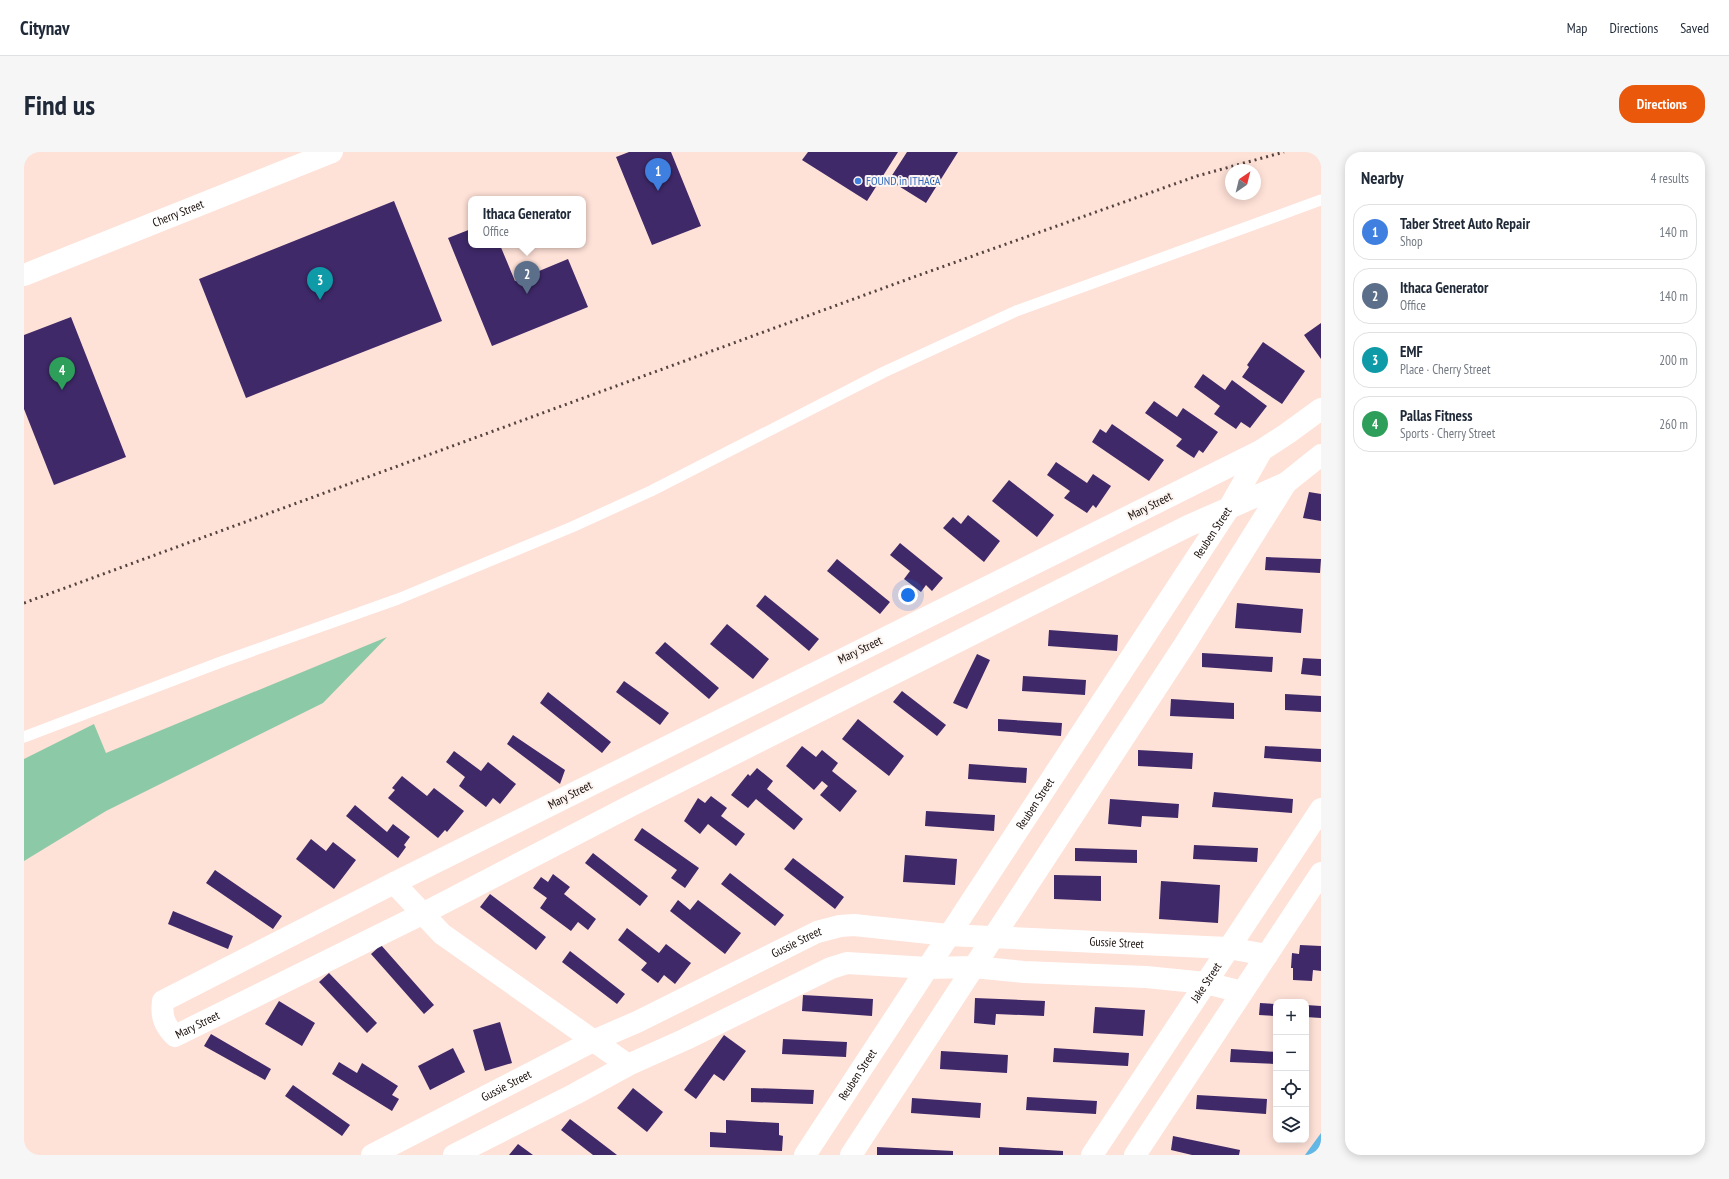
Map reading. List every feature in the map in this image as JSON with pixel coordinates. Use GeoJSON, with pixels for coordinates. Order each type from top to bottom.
{"type":"FeatureCollection","features":[{"type":"Feature","properties":{"kind":"street","name":"Cherry Street"},"geometry":{"type":"LineString","coordinates":[[24,275],[332,152]]}},
{"type":"Feature","properties":{"kind":"street","name":"Mary Street"},"geometry":{"type":"LineString","coordinates":[[1321,409],[1262,450],[394,883],[163,1001],[162,1014],[166,1028],[175,1036],[424,913],[653,794],[1188,526],[1286,483],[1321,455]]}},
{"type":"Feature","properties":{"kind":"street","name":"Reuben Street"},"geometry":{"type":"LineString","coordinates":[[805,1155],[948,935],[1002,857],[1229,508],[1262,450]]}},
{"type":"Feature","properties":{"kind":"street"},"geometry":{"type":"LineString","coordinates":[[851,1155],[1185,644],[1286,483]]}},
{"type":"Feature","properties":{"kind":"street","name":"Jake Street"},"geometry":{"type":"LineString","coordinates":[[1092,1155],[1321,809]]}},
{"type":"Feature","properties":{"kind":"street"},"geometry":{"type":"LineString","coordinates":[[1135,1155],[1321,874]]}},
{"type":"Feature","properties":{"kind":"street"},"geometry":{"type":"LineString","coordinates":[[394,883],[424,913],[442,934],[628,1064]]}},
{"type":"Feature","properties":{"kind":"street","name":"Gussie Street"},"geometry":{"type":"LineString","coordinates":[[372,1155],[593,1041],[637,1022],[817,932],[840,926],[854,925],[948,935],[1228,948],[1267,955]]}},
{"type":"Feature","properties":{"kind":"street"},"geometry":{"type":"LineString","coordinates":[[454,1155],[575,1094],[628,1064],[686,1039],[831,968],[847,963],[927,968],[974,967],[1024,972],[1146,977],[1206,983],[1242,992]]}},
{"type":"Feature","properties":{"kind":"lane"},"geometry":{"type":"LineString","coordinates":[[24,737],[221,662],[398,599],[572,527],[651,491],[884,372],[1016,311],[1321,200]]}},
{"type":"Feature","properties":{"kind":"green space"},"geometry":{"type":"Polygon","coordinates":[[[387,637],[323,703],[106,811],[24,861],[24,759],[94,724],[106,753],[387,637]]]}},
{"type":"Feature","properties":{"kind":"water"},"geometry":{"type":"Polygon","coordinates":[[[1321,1133],[1321,1155],[1305,1155],[1321,1133]]]}},
{"type":"Feature","properties":{"kind":"building"},"geometry":{"type":"Polygon","coordinates":[[[629,152],[671,152],[701,226],[652,245],[616,157],[629,152]]]}},
{"type":"Feature","properties":{"kind":"building","name":"FOUND in ITHACA"},"geometry":{"type":"Polygon","coordinates":[[[808,152],[898,152],[867,201],[802,160],[808,152]]]}},
{"type":"Feature","properties":{"kind":"building"},"geometry":{"type":"Polygon","coordinates":[[[907,152],[958,152],[926,203],[889,180],[907,152]]]}},
{"type":"Feature","properties":{"kind":"building"},"geometry":{"type":"Polygon","coordinates":[[[394,201],[442,321],[246,398],[199,279],[394,201]]]}},
{"type":"Feature","properties":{"kind":"building"},"geometry":{"type":"Polygon","coordinates":[[[468,230],[468,248],[501,248],[515,281],[568,259],[588,307],[492,346],[448,238],[468,230]]]}},
{"type":"Feature","properties":{"kind":"building"},"geometry":{"type":"Polygon","coordinates":[[[71,317],[126,457],[54,485],[24,409],[24,335],[71,317]]]}},
{"type":"Feature","properties":{"kind":"building"},"geometry":{"type":"Polygon","coordinates":[[[1321,323],[1321,359],[1304,335],[1321,323]]]}},
{"type":"Feature","properties":{"kind":"building"},"geometry":{"type":"Polygon","coordinates":[[[1263,342],[1305,371],[1282,404],[1242,377],[1249,367],[1247,365],[1263,342]]]}},
{"type":"Feature","properties":{"kind":"building"},"geometry":{"type":"Polygon","coordinates":[[[1203,374],[1225,390],[1232,380],[1267,406],[1250,428],[1241,422],[1236,429],[1214,414],[1220,406],[1194,387],[1203,374]]]}},
{"type":"Feature","properties":{"kind":"building"},"geometry":{"type":"Polygon","coordinates":[[[1154,401],[1177,417],[1183,408],[1218,432],[1203,453],[1199,450],[1194,458],[1176,446],[1182,439],[1145,413],[1154,401]]]}},
{"type":"Feature","properties":{"kind":"building"},"geometry":{"type":"Polygon","coordinates":[[[1112,424],[1164,460],[1149,481],[1092,442],[1100,429],[1106,433],[1112,424]]]}},
{"type":"Feature","properties":{"kind":"building"},"geometry":{"type":"Polygon","coordinates":[[[1056,462],[1087,483],[1093,474],[1111,486],[1096,508],[1093,505],[1087,513],[1064,498],[1070,491],[1047,475],[1056,462]]]}},
{"type":"Feature","properties":{"kind":"building"},"geometry":{"type":"Polygon","coordinates":[[[1009,480],[1054,515],[1037,537],[992,501],[1009,480]]]}},
{"type":"Feature","properties":{"kind":"building"},"geometry":{"type":"Polygon","coordinates":[[[1309,492],[1321,494],[1321,521],[1303,518],[1309,492]]]}},
{"type":"Feature","properties":{"kind":"building"},"geometry":{"type":"Polygon","coordinates":[[[968,515],[1000,541],[984,562],[943,528],[953,517],[961,524],[968,515]]]}},
{"type":"Feature","properties":{"kind":"building"},"geometry":{"type":"Polygon","coordinates":[[[900,543],[943,578],[932,591],[926,585],[921,592],[904,579],[910,571],[890,555],[900,543]]]}},
{"type":"Feature","properties":{"kind":"building"},"geometry":{"type":"Polygon","coordinates":[[[1266,557],[1321,559],[1320,573],[1265,570],[1266,557]]]}},
{"type":"Feature","properties":{"kind":"building"},"geometry":{"type":"Polygon","coordinates":[[[837,559],[890,602],[880,614],[827,571],[837,559]]]}},
{"type":"Feature","properties":{"kind":"building"},"geometry":{"type":"Polygon","coordinates":[[[765,595],[819,639],[809,651],[756,606],[765,595]]]}},
{"type":"Feature","properties":{"kind":"building"},"geometry":{"type":"Polygon","coordinates":[[[1237,603],[1303,609],[1301,633],[1235,628],[1237,603]]]}},
{"type":"Feature","properties":{"kind":"building"},"geometry":{"type":"Polygon","coordinates":[[[727,624],[769,659],[753,679],[710,644],[727,624]]]}},
{"type":"Feature","properties":{"kind":"building"},"geometry":{"type":"Polygon","coordinates":[[[1049,630],[1118,635],[1117,651],[1048,646],[1049,630]]]}},
{"type":"Feature","properties":{"kind":"building"},"geometry":{"type":"Polygon","coordinates":[[[665,642],[719,688],[709,699],[655,653],[665,642]]]}},
{"type":"Feature","properties":{"kind":"building"},"geometry":{"type":"Polygon","coordinates":[[[1202,653],[1273,657],[1272,672],[1202,667],[1202,653]]]}},
{"type":"Feature","properties":{"kind":"building"},"geometry":{"type":"Polygon","coordinates":[[[977,654],[990,660],[967,709],[953,703],[977,654]]]}},
{"type":"Feature","properties":{"kind":"building"},"geometry":{"type":"Polygon","coordinates":[[[1303,658],[1321,659],[1321,676],[1301,674],[1303,658]]]}},
{"type":"Feature","properties":{"kind":"building"},"geometry":{"type":"Polygon","coordinates":[[[1023,676],[1086,680],[1085,695],[1022,691],[1023,676]]]}},
{"type":"Feature","properties":{"kind":"building"},"geometry":{"type":"Polygon","coordinates":[[[624,681],[669,713],[660,725],[616,692],[624,681]]]}},
{"type":"Feature","properties":{"kind":"building"},"geometry":{"type":"Polygon","coordinates":[[[902,691],[946,725],[937,736],[893,702],[902,691]]]}},
{"type":"Feature","properties":{"kind":"building"},"geometry":{"type":"Polygon","coordinates":[[[548,692],[611,742],[602,753],[540,703],[548,692]]]}},
{"type":"Feature","properties":{"kind":"building"},"geometry":{"type":"Polygon","coordinates":[[[1285,694],[1321,696],[1321,712],[1285,710],[1285,694]]]}},
{"type":"Feature","properties":{"kind":"building"},"geometry":{"type":"Polygon","coordinates":[[[1171,699],[1234,703],[1234,719],[1170,716],[1171,699]]]}},
{"type":"Feature","properties":{"kind":"building"},"geometry":{"type":"Polygon","coordinates":[[[858,719],[904,756],[889,776],[842,739],[858,719]]]}},
{"type":"Feature","properties":{"kind":"building"},"geometry":{"type":"Polygon","coordinates":[[[998,719],[1062,723],[1061,736],[998,731],[998,719]]]}},
{"type":"Feature","properties":{"kind":"building"},"geometry":{"type":"Polygon","coordinates":[[[513,735],[565,770],[560,784],[507,744],[513,735]]]}},
{"type":"Feature","properties":{"kind":"building"},"geometry":{"type":"Polygon","coordinates":[[[802,746],[816,757],[822,750],[838,763],[832,771],[857,791],[840,812],[820,795],[828,786],[822,781],[814,790],[786,766],[802,746]]]}},
{"type":"Feature","properties":{"kind":"building"},"geometry":{"type":"Polygon","coordinates":[[[1265,746],[1321,749],[1321,762],[1264,758],[1265,746]]]}},
{"type":"Feature","properties":{"kind":"building"},"geometry":{"type":"Polygon","coordinates":[[[1138,750],[1193,753],[1192,769],[1138,766],[1138,750]]]}},
{"type":"Feature","properties":{"kind":"building"},"geometry":{"type":"Polygon","coordinates":[[[454,751],[481,771],[488,762],[516,784],[500,804],[493,798],[486,807],[459,786],[465,777],[446,762],[454,751]]]}},
{"type":"Feature","properties":{"kind":"building"},"geometry":{"type":"Polygon","coordinates":[[[969,764],[1027,768],[1026,783],[968,779],[969,764]]]}},
{"type":"Feature","properties":{"kind":"building"},"geometry":{"type":"Polygon","coordinates":[[[757,768],[773,781],[767,789],[803,819],[794,830],[756,799],[748,808],[731,795],[748,774],[750,776],[757,768]]]}},
{"type":"Feature","properties":{"kind":"building"},"geometry":{"type":"Polygon","coordinates":[[[402,776],[427,796],[434,788],[464,811],[447,832],[445,830],[438,838],[388,798],[395,790],[392,788],[402,776]]]}},
{"type":"Feature","properties":{"kind":"building"},"geometry":{"type":"Polygon","coordinates":[[[1214,792],[1293,799],[1292,813],[1212,807],[1214,792]]]}},
{"type":"Feature","properties":{"kind":"building"},"geometry":{"type":"Polygon","coordinates":[[[711,796],[727,808],[721,816],[745,834],[736,846],[708,824],[700,834],[684,821],[698,798],[705,803],[711,796]]]}},
{"type":"Feature","properties":{"kind":"building"},"geometry":{"type":"Polygon","coordinates":[[[1110,799],[1179,804],[1178,818],[1142,816],[1141,827],[1108,824],[1110,799]]]}},
{"type":"Feature","properties":{"kind":"building"},"geometry":{"type":"Polygon","coordinates":[[[355,805],[387,832],[393,824],[410,837],[404,845],[406,847],[398,858],[346,816],[355,805]]]}},
{"type":"Feature","properties":{"kind":"building"},"geometry":{"type":"Polygon","coordinates":[[[926,811],[995,815],[994,831],[925,826],[926,811]]]}},
{"type":"Feature","properties":{"kind":"building"},"geometry":{"type":"Polygon","coordinates":[[[642,828],[699,868],[685,888],[671,878],[677,870],[634,840],[642,828]]]}},
{"type":"Feature","properties":{"kind":"building"},"geometry":{"type":"Polygon","coordinates":[[[311,839],[326,851],[333,842],[356,860],[334,889],[296,859],[311,839]]]}},
{"type":"Feature","properties":{"kind":"building"},"geometry":{"type":"Polygon","coordinates":[[[1194,845],[1258,848],[1257,862],[1193,859],[1194,845]]]}},
{"type":"Feature","properties":{"kind":"building"},"geometry":{"type":"Polygon","coordinates":[[[1075,848],[1137,850],[1137,863],[1075,861],[1075,848]]]}},
{"type":"Feature","properties":{"kind":"building"},"geometry":{"type":"Polygon","coordinates":[[[593,853],[648,896],[640,906],[585,863],[593,853]]]}},
{"type":"Feature","properties":{"kind":"building"},"geometry":{"type":"Polygon","coordinates":[[[905,855],[957,859],[955,885],[903,882],[905,855]]]}},
{"type":"Feature","properties":{"kind":"building"},"geometry":{"type":"Polygon","coordinates":[[[793,858],[844,897],[835,909],[784,869],[793,858]]]}},
{"type":"Feature","properties":{"kind":"building"},"geometry":{"type":"Polygon","coordinates":[[[215,870],[282,916],[273,929],[206,883],[215,870]]]}},
{"type":"Feature","properties":{"kind":"building"},"geometry":{"type":"Polygon","coordinates":[[[730,873],[784,915],[775,926],[721,884],[730,873]]]}},
{"type":"Feature","properties":{"kind":"building"},"geometry":{"type":"Polygon","coordinates":[[[553,874],[570,887],[564,894],[596,919],[588,930],[578,922],[571,931],[540,908],[547,898],[533,888],[541,877],[548,882],[553,874]]]}},
{"type":"Feature","properties":{"kind":"building"},"geometry":{"type":"Polygon","coordinates":[[[1054,875],[1101,876],[1101,901],[1054,899],[1054,875]]]}},
{"type":"Feature","properties":{"kind":"building"},"geometry":{"type":"Polygon","coordinates":[[[1161,881],[1220,885],[1218,923],[1159,919],[1161,881]]]}},
{"type":"Feature","properties":{"kind":"building"},"geometry":{"type":"Polygon","coordinates":[[[490,894],[546,937],[536,950],[480,907],[490,894]]]}},
{"type":"Feature","properties":{"kind":"building"},"geometry":{"type":"Polygon","coordinates":[[[678,900],[690,910],[698,900],[741,933],[725,954],[670,911],[678,900]]]}},
{"type":"Feature","properties":{"kind":"building"},"geometry":{"type":"Polygon","coordinates":[[[173,911],[233,936],[228,949],[168,924],[173,911]]]}},
{"type":"Feature","properties":{"kind":"building"},"geometry":{"type":"Polygon","coordinates":[[[627,928],[659,953],[666,944],[691,963],[675,984],[664,975],[658,983],[641,970],[647,963],[618,940],[627,928]]]}},
{"type":"Feature","properties":{"kind":"building"},"geometry":{"type":"Polygon","coordinates":[[[381,945],[434,1005],[424,1014],[371,954],[381,945]]]}},
{"type":"Feature","properties":{"kind":"building"},"geometry":{"type":"Polygon","coordinates":[[[1300,945],[1321,946],[1321,971],[1313,970],[1312,981],[1293,980],[1293,968],[1291,968],[1292,953],[1299,954],[1300,945]]]}},
{"type":"Feature","properties":{"kind":"building"},"geometry":{"type":"Polygon","coordinates":[[[570,951],[625,994],[617,1004],[562,962],[570,951]]]}},
{"type":"Feature","properties":{"kind":"building"},"geometry":{"type":"Polygon","coordinates":[[[329,973],[377,1023],[367,1033],[319,982],[329,973]]]}},
{"type":"Feature","properties":{"kind":"building"},"geometry":{"type":"Polygon","coordinates":[[[803,995],[873,999],[872,1016],[802,1011],[803,995]]]}},
{"type":"Feature","properties":{"kind":"building"},"geometry":{"type":"Polygon","coordinates":[[[975,998],[1045,1001],[1044,1016],[996,1014],[995,1025],[974,1023],[975,998]]]}},
{"type":"Feature","properties":{"kind":"building"},"geometry":{"type":"Polygon","coordinates":[[[279,1001],[315,1023],[302,1046],[265,1024],[279,1001]]]}},
{"type":"Feature","properties":{"kind":"building"},"geometry":{"type":"Polygon","coordinates":[[[1260,1003],[1273,1004],[1273,1016],[1259,1015],[1260,1003]]]}},
{"type":"Feature","properties":{"kind":"building"},"geometry":{"type":"Polygon","coordinates":[[[1309,1005],[1321,1006],[1321,1018],[1309,1017],[1309,1005]]]}},
{"type":"Feature","properties":{"kind":"building"},"geometry":{"type":"Polygon","coordinates":[[[1095,1007],[1145,1010],[1143,1036],[1093,1033],[1095,1007]]]}},
{"type":"Feature","properties":{"kind":"building"},"geometry":{"type":"Polygon","coordinates":[[[500,1022],[512,1063],[485,1071],[473,1030],[500,1022]]]}},
{"type":"Feature","properties":{"kind":"building"},"geometry":{"type":"Polygon","coordinates":[[[211,1034],[271,1069],[265,1080],[204,1046],[211,1034]]]}},
{"type":"Feature","properties":{"kind":"building"},"geometry":{"type":"Polygon","coordinates":[[[724,1035],[746,1051],[724,1081],[714,1074],[696,1099],[684,1090],[724,1035]]]}},
{"type":"Feature","properties":{"kind":"building"},"geometry":{"type":"Polygon","coordinates":[[[783,1039],[847,1042],[846,1057],[782,1054],[783,1039]]]}},
{"type":"Feature","properties":{"kind":"building"},"geometry":{"type":"Polygon","coordinates":[[[453,1048],[465,1072],[430,1090],[418,1066],[453,1048]]]}},
{"type":"Feature","properties":{"kind":"building"},"geometry":{"type":"Polygon","coordinates":[[[1054,1048],[1129,1053],[1128,1066],[1053,1062],[1054,1048]]]}},
{"type":"Feature","properties":{"kind":"building"},"geometry":{"type":"Polygon","coordinates":[[[1231,1049],[1273,1052],[1273,1064],[1230,1062],[1231,1049]]]}},
{"type":"Feature","properties":{"kind":"building"},"geometry":{"type":"Polygon","coordinates":[[[941,1051],[1008,1055],[1007,1073],[940,1069],[941,1051]]]}},
{"type":"Feature","properties":{"kind":"building"},"geometry":{"type":"Polygon","coordinates":[[[339,1062],[357,1073],[362,1063],[398,1086],[392,1095],[399,1099],[392,1111],[332,1074],[339,1062]]]}},
{"type":"Feature","properties":{"kind":"building"},"geometry":{"type":"Polygon","coordinates":[[[293,1085],[350,1125],[342,1136],[285,1096],[293,1085]]]}},
{"type":"Feature","properties":{"kind":"building"},"geometry":{"type":"Polygon","coordinates":[[[633,1088],[663,1112],[647,1132],[617,1108],[633,1088]]]}},
{"type":"Feature","properties":{"kind":"building"},"geometry":{"type":"Polygon","coordinates":[[[751,1088],[814,1090],[813,1104],[751,1102],[751,1088]]]}},
{"type":"Feature","properties":{"kind":"building"},"geometry":{"type":"Polygon","coordinates":[[[1197,1095],[1267,1099],[1266,1114],[1196,1109],[1197,1095]]]}},
{"type":"Feature","properties":{"kind":"building"},"geometry":{"type":"Polygon","coordinates":[[[1027,1097],[1097,1101],[1096,1114],[1026,1110],[1027,1097]]]}},
{"type":"Feature","properties":{"kind":"building"},"geometry":{"type":"Polygon","coordinates":[[[912,1098],[981,1103],[980,1118],[911,1113],[912,1098]]]}},
{"type":"Feature","properties":{"kind":"building"},"geometry":{"type":"Polygon","coordinates":[[[570,1119],[617,1155],[593,1155],[561,1130],[570,1119]]]}},
{"type":"Feature","properties":{"kind":"building"},"geometry":{"type":"Polygon","coordinates":[[[726,1120],[779,1123],[779,1135],[783,1136],[782,1151],[710,1147],[710,1132],[726,1133],[726,1120]]]}},
{"type":"Feature","properties":{"kind":"building"},"geometry":{"type":"Polygon","coordinates":[[[1173,1136],[1240,1150],[1239,1155],[1192,1155],[1171,1150],[1173,1136]]]}},
{"type":"Feature","properties":{"kind":"building"},"geometry":{"type":"Polygon","coordinates":[[[518,1144],[533,1155],[509,1155],[518,1144]]]}},
{"type":"Feature","properties":{"kind":"building"},"geometry":{"type":"Polygon","coordinates":[[[877,1147],[953,1151],[953,1155],[877,1155],[877,1147]]]}},
{"type":"Feature","properties":{"kind":"building"},"geometry":{"type":"Polygon","coordinates":[[[999,1147],[1063,1151],[1063,1155],[999,1155],[999,1147]]]}},
{"type":"Feature","properties":{"kind":"railway"},"geometry":{"type":"LineString","coordinates":[[24,603],[911,278],[1197,176],[1284,152]]}},
{"type":"Feature","properties":{"kind":"place","name":"FOUND in ITHACA"},"geometry":{"type":"Point","coordinates":[858,181]}},
{"type":"Feature","properties":{"kind":"place","name":"Taber Street Auto Repair"},"geometry":{"type":"Point","coordinates":[658,191]}},
{"type":"Feature","properties":{"kind":"place","name":"Ithaca Generator"},"geometry":{"type":"Point","coordinates":[527,294]}},
{"type":"Feature","properties":{"kind":"place","name":"EMF"},"geometry":{"type":"Point","coordinates":[320,300]}},
{"type":"Feature","properties":{"kind":"place","name":"Pallas Fitness"},"geometry":{"type":"Point","coordinates":[62,390]}}]}
